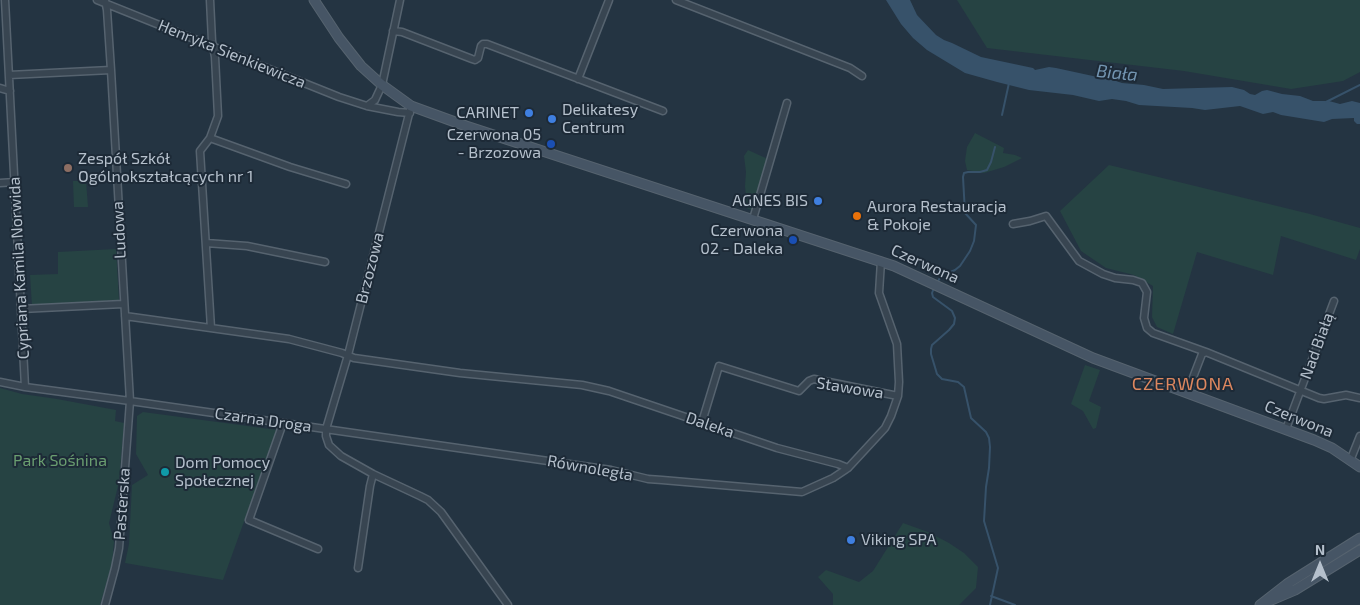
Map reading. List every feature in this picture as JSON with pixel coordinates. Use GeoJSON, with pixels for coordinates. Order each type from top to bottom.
{"type":"FeatureCollection","features":[{"type":"Feature","properties":{"kind":"main road","name":"Czerwona"},"geometry":{"type":"LineString","coordinates":[[314,0],[339,38],[361,66],[411,109],[881,261],[927,280],[1093,358],[1286,429],[1332,448],[1354,464],[1360,474]]}},
{"type":"Feature","properties":{"kind":"main road"},"geometry":{"type":"LineString","coordinates":[[1262,604],[1287,584],[1360,538]]}},
{"type":"Feature","properties":{"kind":"main road"},"geometry":{"type":"LineString","coordinates":[[1262,604],[1295,590],[1360,550]]}},
{"type":"Feature","properties":{"kind":"street","name":"Cypriana Kamila Norwida"},"geometry":{"type":"LineString","coordinates":[[5,0],[25,387]]}},
{"type":"Feature","properties":{"kind":"street","name":"Henryka Sienkiewicza"},"geometry":{"type":"LineString","coordinates":[[97,0],[339,97],[368,106],[398,112],[411,109]]}},
{"type":"Feature","properties":{"kind":"street"},"geometry":{"type":"LineString","coordinates":[[210,0],[212,41],[216,57],[218,116],[210,138],[200,151],[211,328]]}},
{"type":"Feature","properties":{"kind":"street"},"geometry":{"type":"LineString","coordinates":[[368,106],[375,100],[382,85],[400,0]]}},
{"type":"Feature","properties":{"kind":"street"},"geometry":{"type":"LineString","coordinates":[[578,79],[609,0]]}},
{"type":"Feature","properties":{"kind":"street"},"geometry":{"type":"LineString","coordinates":[[676,0],[850,68],[862,76]]}},
{"type":"Feature","properties":{"kind":"street","name":"Ludowa"},"geometry":{"type":"LineString","coordinates":[[105,2],[111,70],[130,401]]}},
{"type":"Feature","properties":{"kind":"street"},"geometry":{"type":"LineString","coordinates":[[393,30],[472,59],[478,58],[481,46],[487,44],[662,111]]}},
{"type":"Feature","properties":{"kind":"street"},"geometry":{"type":"LineString","coordinates":[[9,75],[111,70]]}},
{"type":"Feature","properties":{"kind":"street"},"geometry":{"type":"LineString","coordinates":[[0,88],[10,91]]}},
{"type":"Feature","properties":{"kind":"street"},"geometry":{"type":"LineString","coordinates":[[752,219],[787,103]]}},
{"type":"Feature","properties":{"kind":"street","name":"Brzozowa"},"geometry":{"type":"LineString","coordinates":[[326,430],[348,355],[411,109]]}},
{"type":"Feature","properties":{"kind":"street"},"geometry":{"type":"LineString","coordinates":[[210,138],[290,168],[346,184]]}},
{"type":"Feature","properties":{"kind":"street"},"geometry":{"type":"LineString","coordinates":[[0,182],[15,182]]}},
{"type":"Feature","properties":{"kind":"street","name":"Nad Białą"},"geometry":{"type":"LineString","coordinates":[[1013,224],[1046,216],[1079,261],[1102,274],[1133,280],[1142,284],[1146,292],[1144,318],[1147,328],[1153,333],[1324,399],[1346,395],[1360,398]]}},
{"type":"Feature","properties":{"kind":"street"},"geometry":{"type":"LineString","coordinates":[[206,243],[247,246],[325,262]]}},
{"type":"Feature","properties":{"kind":"street"},"geometry":{"type":"LineString","coordinates":[[848,468],[885,428],[898,396],[897,344],[879,293],[881,261]]}},
{"type":"Feature","properties":{"kind":"street","name":"Nad Białą"},"geometry":{"type":"LineString","coordinates":[[1286,429],[1334,301]]}},
{"type":"Feature","properties":{"kind":"street"},"geometry":{"type":"LineString","coordinates":[[22,310],[124,304]]}},
{"type":"Feature","properties":{"kind":"street","name":"Daleka"},"geometry":{"type":"LineString","coordinates":[[125,316],[289,339],[354,358],[610,390],[777,448],[848,468]]}},
{"type":"Feature","properties":{"kind":"street"},"geometry":{"type":"LineString","coordinates":[[1187,393],[1202,354],[1206,352]]}},
{"type":"Feature","properties":{"kind":"street","name":"Stawowa"},"geometry":{"type":"LineString","coordinates":[[702,422],[719,366],[799,391],[809,381],[814,379],[898,396]]}},
{"type":"Feature","properties":{"kind":"street","name":"Czarna Droga"},"geometry":{"type":"LineString","coordinates":[[0,382],[326,430],[326,436],[332,448],[341,456],[373,474],[428,500],[441,512],[508,605]]}},
{"type":"Feature","properties":{"kind":"street","name":"Pasterska"},"geometry":{"type":"LineString","coordinates":[[105,605],[119,548],[130,401]]}},
{"type":"Feature","properties":{"kind":"street"},"geometry":{"type":"LineString","coordinates":[[283,423],[249,520],[318,549]]}},
{"type":"Feature","properties":{"kind":"street","name":"Równoległa"},"geometry":{"type":"LineString","coordinates":[[326,430],[611,470],[648,479],[791,492],[802,492],[833,478],[848,468]]}},
{"type":"Feature","properties":{"kind":"street"},"geometry":{"type":"LineString","coordinates":[[1354,464],[1360,436]]}},
{"type":"Feature","properties":{"kind":"street"},"geometry":{"type":"LineString","coordinates":[[358,568],[373,474]]}},
{"type":"Feature","properties":{"kind":"green space"},"geometry":{"type":"Polygon","coordinates":[[[957,0],[1360,0],[1360,72],[1343,81],[1291,89],[1184,71],[987,48],[957,0]]]}},
{"type":"Feature","properties":{"kind":"green space"},"geometry":{"type":"Polygon","coordinates":[[[975,133],[1004,148],[1003,153],[1022,158],[1004,167],[984,173],[967,170],[965,161],[967,147],[975,133]]]}},
{"type":"Feature","properties":{"kind":"green space"},"geometry":{"type":"Polygon","coordinates":[[[748,150],[770,160],[755,210],[748,209],[742,203],[746,197],[744,156],[748,150]]]}},
{"type":"Feature","properties":{"kind":"green space"},"geometry":{"type":"Polygon","coordinates":[[[1109,165],[1360,228],[1360,249],[1356,260],[1281,236],[1273,275],[1197,252],[1173,334],[1157,327],[1152,317],[1153,286],[1134,275],[1106,268],[1081,251],[1060,211],[1109,165]]]}},
{"type":"Feature","properties":{"kind":"green space"},"geometry":{"type":"Polygon","coordinates":[[[73,181],[86,181],[88,207],[74,207],[73,181]]]}},
{"type":"Feature","properties":{"kind":"green space"},"geometry":{"type":"Polygon","coordinates":[[[116,249],[119,300],[32,306],[30,275],[58,274],[58,252],[116,249]]]}},
{"type":"Feature","properties":{"kind":"green space"},"geometry":{"type":"Polygon","coordinates":[[[1085,365],[1100,370],[1089,401],[1101,407],[1096,428],[1093,429],[1083,411],[1071,404],[1085,365]]]}},
{"type":"Feature","properties":{"kind":"green space","name":"Park Sośnina"},"geometry":{"type":"Polygon","coordinates":[[[0,388],[22,394],[116,410],[115,421],[124,423],[119,482],[109,523],[114,542],[112,564],[100,605],[0,605],[0,388]]]}},
{"type":"Feature","properties":{"kind":"green space"},"geometry":{"type":"Polygon","coordinates":[[[143,412],[277,430],[223,580],[125,563],[129,544],[132,485],[148,475],[136,454],[137,416],[143,412]]]}},
{"type":"Feature","properties":{"kind":"green space"},"geometry":{"type":"Polygon","coordinates":[[[903,523],[928,532],[964,553],[978,567],[976,588],[959,605],[833,605],[833,594],[818,577],[826,570],[859,582],[873,571],[903,523]]]}},
{"type":"Feature","properties":{"kind":"water"},"geometry":{"type":"Polygon","coordinates":[[[886,0],[910,0],[917,15],[936,35],[981,57],[1035,70],[1049,67],[1056,68],[1122,83],[1163,89],[1232,87],[1255,95],[1267,90],[1300,96],[1313,101],[1329,101],[1340,104],[1352,101],[1360,103],[1360,124],[1354,121],[1354,118],[1332,119],[1324,122],[1273,112],[1263,114],[1240,106],[1205,110],[1139,105],[1112,99],[1099,101],[1073,95],[1029,90],[997,82],[965,73],[927,50],[901,24],[886,0]]]}},
{"type":"Feature","properties":{"kind":"waterway"},"geometry":{"type":"LineString","coordinates":[[1002,115],[1009,83]]}},
{"type":"Feature","properties":{"kind":"waterway"},"geometry":{"type":"LineString","coordinates":[[1326,102],[1360,85]]}},
{"type":"Feature","properties":{"kind":"waterway"},"geometry":{"type":"LineString","coordinates":[[937,283],[941,276],[960,266],[974,241],[976,225],[965,213],[964,173],[987,170],[995,147]]}},
{"type":"Feature","properties":{"kind":"waterway"},"geometry":{"type":"LineString","coordinates":[[934,288],[933,297],[952,311],[955,318],[954,324],[949,330],[932,345],[931,354],[937,374],[942,379],[958,382],[964,387],[971,418],[986,432],[989,438],[989,468],[984,521],[998,568],[990,605]]}},
{"type":"Feature","properties":{"kind":"waterway"},"geometry":{"type":"LineString","coordinates":[[991,596],[1015,605]]}},
{"type":"Feature","properties":{"kind":"place","name":"CARINET"},"geometry":{"type":"Point","coordinates":[529,113]}},
{"type":"Feature","properties":{"kind":"place","name":"Delikatesy Centrum"},"geometry":{"type":"Point","coordinates":[552,119]}},
{"type":"Feature","properties":{"kind":"place","name":"Czerwona 05 - Brzozowa"},"geometry":{"type":"Point","coordinates":[551,144]}},
{"type":"Feature","properties":{"kind":"place","name":"Zespół Szkół Ogólnokształcących nr 1"},"geometry":{"type":"Point","coordinates":[68,168]}},
{"type":"Feature","properties":{"kind":"place","name":"AGNES BIS"},"geometry":{"type":"Point","coordinates":[818,201]}},
{"type":"Feature","properties":{"kind":"place","name":"Aurora Restauracja & Pokoje"},"geometry":{"type":"Point","coordinates":[857,216]}},
{"type":"Feature","properties":{"kind":"place","name":"Czerwona 02 - Daleka"},"geometry":{"type":"Point","coordinates":[793,240]}},
{"type":"Feature","properties":{"kind":"place","name":"Dom Pomocy Społecznej"},"geometry":{"type":"Point","coordinates":[165,472]}},
{"type":"Feature","properties":{"kind":"place","name":"Viking SPA"},"geometry":{"type":"Point","coordinates":[851,540]}},
{"type":"Feature","properties":{"kind":"district","name":"CZERWONA"},"geometry":{"type":"Point","coordinates":[1183,384]}},
{"type":"Feature","properties":{"kind":"water label","name":"Biała"},"geometry":{"type":"Point","coordinates":[1117,73]}}]}
